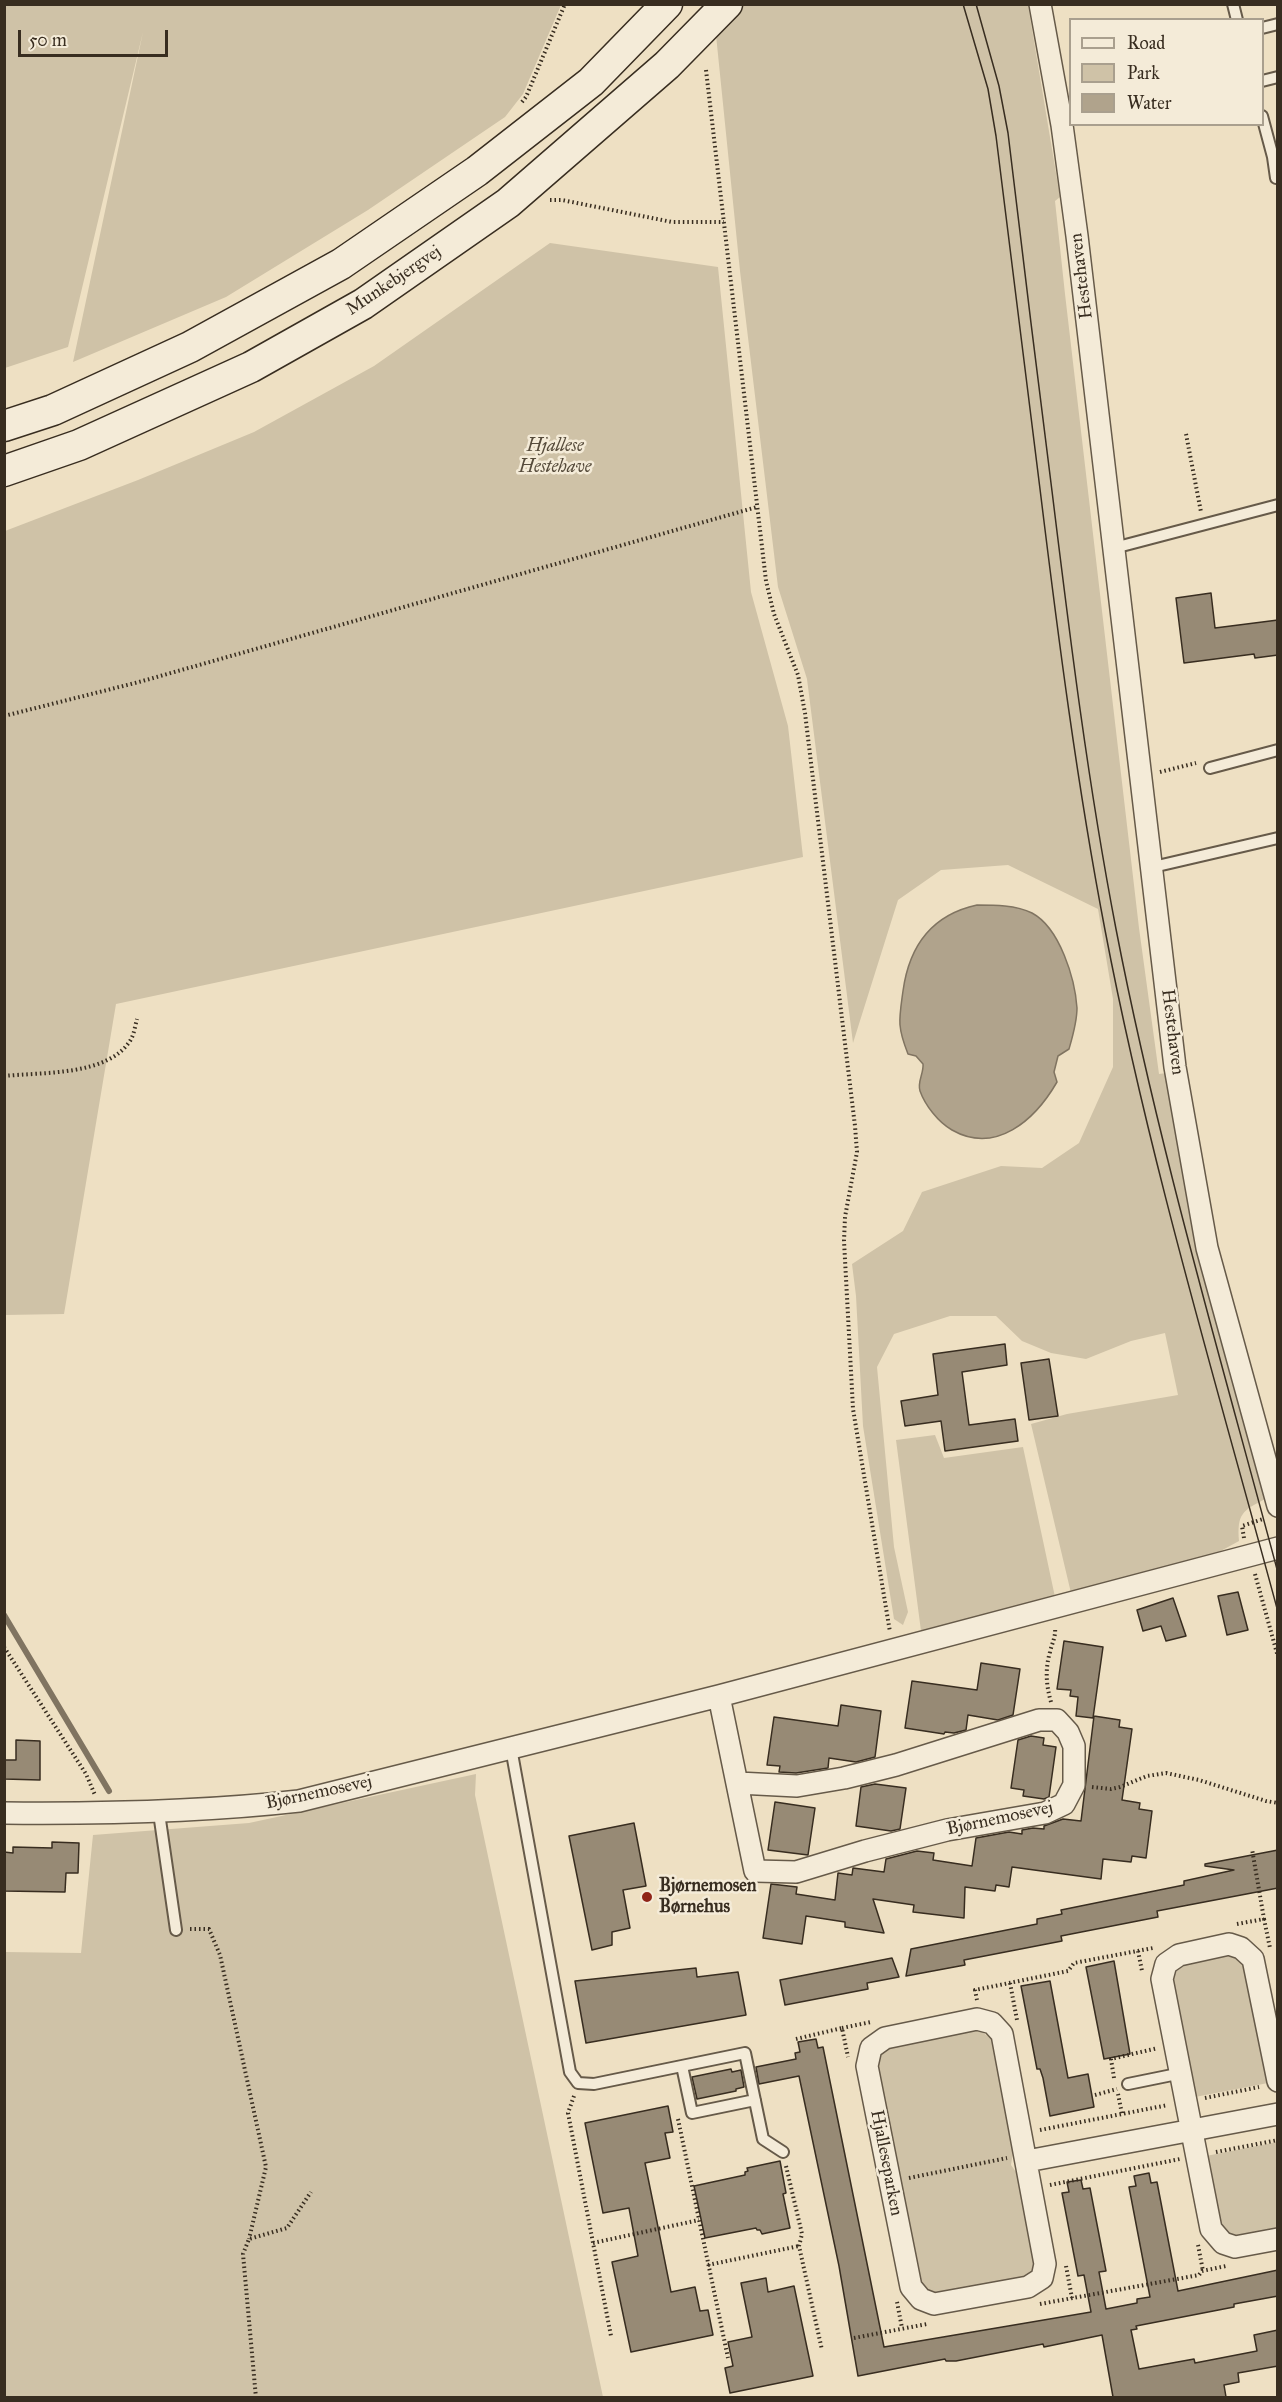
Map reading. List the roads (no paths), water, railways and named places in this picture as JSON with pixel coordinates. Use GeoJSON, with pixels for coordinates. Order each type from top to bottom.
{"type":"FeatureCollection","features":[{"type":"Feature","properties":{"kind":"street"},"geometry":{"type":"LineString","coordinates":[[4,426],[53,410],[190,347],[341,264],[477,171],[591,82],[667,4]]}},
{"type":"Feature","properties":{"kind":"street","name":"Munkebjergvej"},"geometry":{"type":"LineString","coordinates":[[4,471],[79,446],[251,367],[363,304],[508,203],[667,65],[727,4]]}},
{"type":"Feature","properties":{"kind":"street","name":"Hestehaven"},"geometry":{"type":"LineString","coordinates":[[1040,4],[1062,125],[1077,236],[1175,1067],[1207,1248],[1274,1512]]}},
{"type":"Feature","properties":{"kind":"street","name":"Bjørnemosevej"},"geometry":{"type":"LineString","coordinates":[[4,1813],[159,1813],[230,1809],[299,1801],[719,1696],[1278,1548]]}},
{"type":"Feature","properties":{"kind":"street","name":"Bjørnemosevej"},"geometry":{"type":"LineString","coordinates":[[719,1696],[755,1871],[796,1872],[946,1830],[1045,1813],[1064,1804],[1074,1785],[1074,1746],[1068,1732],[1057,1720],[1039,1720],[896,1765],[844,1778],[797,1786],[738,1783]]}},
{"type":"Feature","properties":{"kind":"street"},"geometry":{"type":"LineString","coordinates":[[1272,2083],[1253,1959],[1242,1948],[1228,1944],[1179,1955],[1166,1964],[1162,1979],[1211,2229],[1223,2243],[1235,2247],[1278,2239]]}},
{"type":"Feature","properties":{"kind":"street","name":"Hjalleseparken"},"geometry":{"type":"LineString","coordinates":[[981,2020],[992,2023],[1002,2034],[1026,2158],[1045,2264],[1042,2278],[1028,2288],[934,2304],[921,2299],[911,2287],[867,2066],[872,2048],[885,2038],[981,2020]]}},
{"type":"Feature","properties":{"kind":"street"},"geometry":{"type":"LineString","coordinates":[[1026,2158],[1278,2114]]}},
{"type":"Feature","properties":{"kind":"lane"},"geometry":{"type":"LineString","coordinates":[[1264,118],[1272,131],[1278,190]]}},
{"type":"Feature","properties":{"kind":"lane"},"geometry":{"type":"LineString","coordinates":[[1114,548],[1278,505]]}},
{"type":"Feature","properties":{"kind":"lane"},"geometry":{"type":"LineString","coordinates":[[1210,768],[1278,750]]}},
{"type":"Feature","properties":{"kind":"lane"},"geometry":{"type":"LineString","coordinates":[[1153,867],[1278,838]]}},
{"type":"Feature","properties":{"kind":"lane"},"geometry":{"type":"LineString","coordinates":[[511,1748],[570,2072],[578,2083],[594,2084],[745,2053],[763,2139],[783,2152]]}},
{"type":"Feature","properties":{"kind":"lane"},"geometry":{"type":"LineString","coordinates":[[159,1813],[176,1930]]}},
{"type":"Feature","properties":{"kind":"lane"},"geometry":{"type":"LineString","coordinates":[[682,2066],[692,2113],[755,2100]]}},
{"type":"Feature","properties":{"kind":"lane"},"geometry":{"type":"LineString","coordinates":[[1128,2084],[1182,2073]]}},
{"type":"Feature","properties":{"kind":"water"},"geometry":{"type":"Polygon","coordinates":[[[977,905],[1019,908],[1042,920],[1051,930],[1064,955],[1073,983],[1077,1008],[1076,1023],[1069,1049],[1058,1056],[1054,1072],[1057,1082],[1048,1096],[1038,1109],[1013,1130],[999,1136],[984,1138],[968,1137],[952,1130],[937,1118],[919,1088],[923,1064],[916,1056],[908,1054],[900,1023],[906,975],[917,947],[925,935],[947,916],[977,905]]]}},
{"type":"Feature","properties":{"kind":"waterway"},"geometry":{"type":"LineString","coordinates":[[4,1615],[109,1791]]}},
{"type":"Feature","properties":{"kind":"tram line"},"geometry":{"type":"LineString","coordinates":[[963,4],[988,89],[996,136],[1061,655],[1105,930],[1163,1187],[1278,1612]]}},
{"type":"Feature","properties":{"kind":"tram line"},"geometry":{"type":"LineString","coordinates":[[976,4],[999,86],[1008,133],[1073,656],[1088,765],[1116,929],[1171,1172],[1278,1573]]}},
{"type":"Feature","properties":{"kind":"place","name":"Bjørnemosen Børnehus"},"geometry":{"type":"Point","coordinates":[647,1897]}},
{"type":"Feature","properties":{"kind":"park label","name":"Hjallese Hestehave"},"geometry":{"type":"Point","coordinates":[555,457]}}]}
